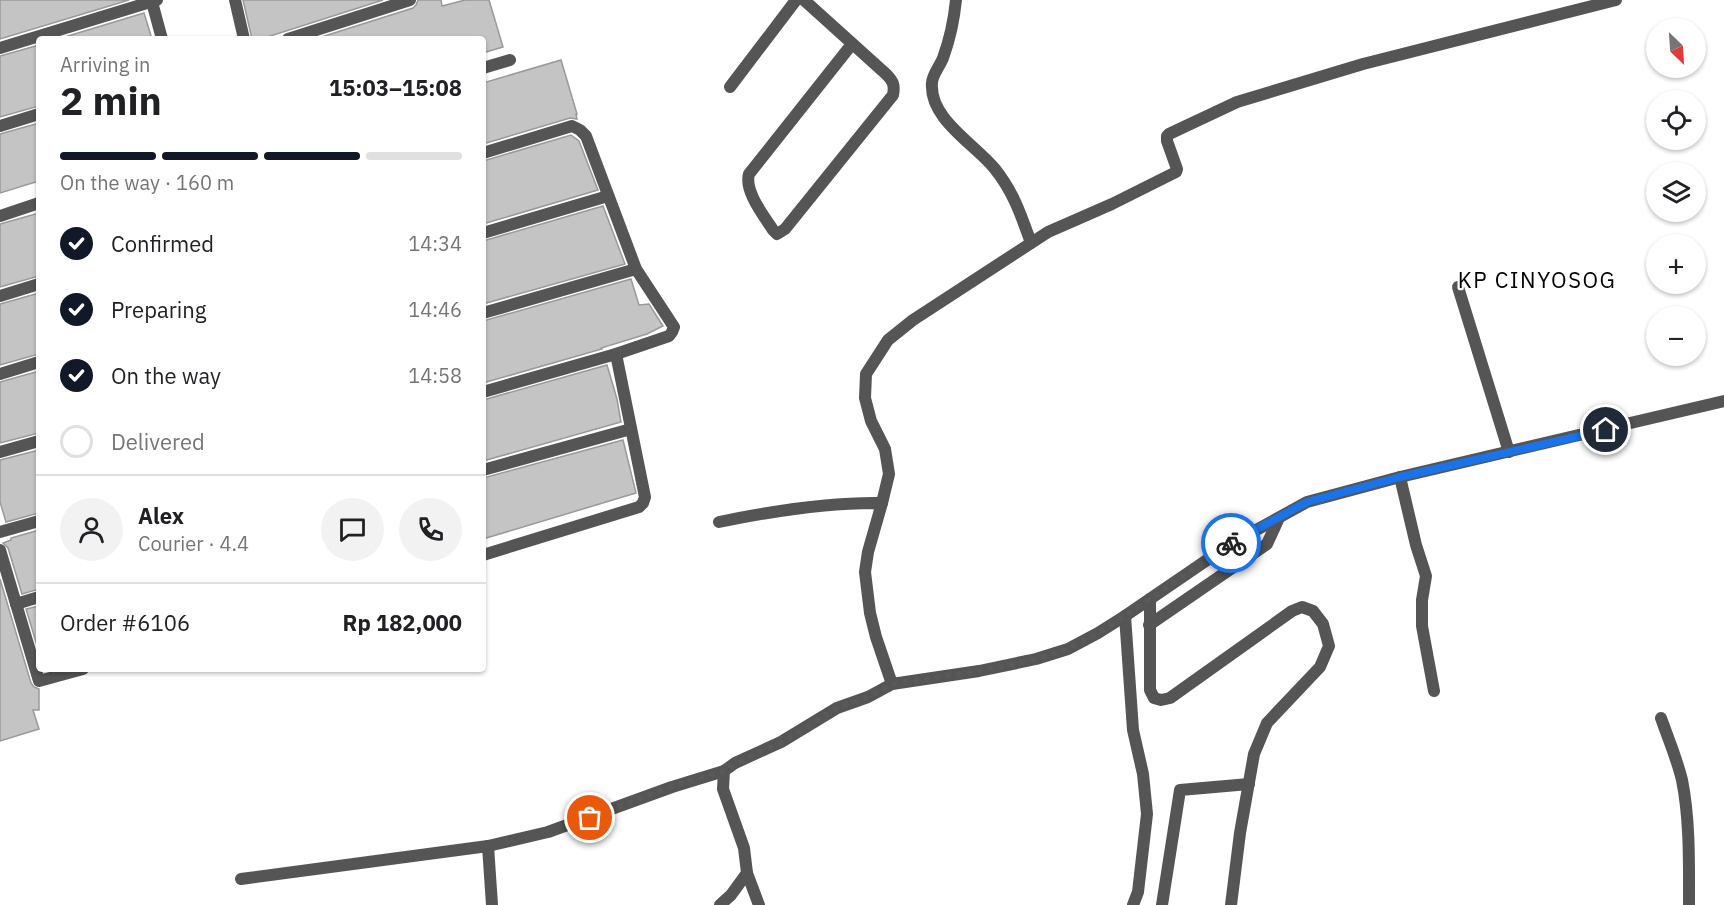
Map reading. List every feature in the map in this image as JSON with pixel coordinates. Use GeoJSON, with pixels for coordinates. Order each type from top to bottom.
{"type":"FeatureCollection","features":[{"type":"Feature","properties":{"kind":"street"},"geometry":{"type":"LineString","coordinates":[[235,0],[243,36]]}},
{"type":"Feature","properties":{"kind":"street"},"geometry":{"type":"LineString","coordinates":[[297,36],[410,0]]}},
{"type":"Feature","properties":{"kind":"street"},"geometry":{"type":"LineString","coordinates":[[730,87],[796,0]]}},
{"type":"Feature","properties":{"kind":"street"},"geometry":{"type":"LineString","coordinates":[[804,0],[892,80],[895,87],[893,95],[785,229],[777,234],[772,230],[750,191],[747,179],[852,44]]}},
{"type":"Feature","properties":{"kind":"street"},"geometry":{"type":"LineString","coordinates":[[956,0],[951,34],[932,81],[934,99],[945,120],[994,168],[1015,198],[1031,243]]}},
{"type":"Feature","properties":{"kind":"street"},"geometry":{"type":"LineString","coordinates":[[892,684],[870,613],[866,572],[868,552],[889,474],[885,449],[871,421],[865,398],[866,374],[888,340],[913,320],[1048,232],[1112,204],[1176,172],[1178,169],[1167,136],[1237,102],[1363,64],[1616,0]]}},
{"type":"Feature","properties":{"kind":"street"},"geometry":{"type":"LineString","coordinates":[[39,36],[154,1],[161,36]]}},
{"type":"Feature","properties":{"kind":"street"},"geometry":{"type":"LineString","coordinates":[[0,48],[36,37]]}},
{"type":"Feature","properties":{"kind":"street"},"geometry":{"type":"LineString","coordinates":[[486,67],[510,60]]}},
{"type":"Feature","properties":{"kind":"street"},"geometry":{"type":"LineString","coordinates":[[0,126],[36,115]]}},
{"type":"Feature","properties":{"kind":"street"},"geometry":{"type":"LineString","coordinates":[[486,152],[572,126],[580,130],[586,136],[636,269],[674,327],[669,336],[616,354],[486,391]]}},
{"type":"Feature","properties":{"kind":"street"},"geometry":{"type":"LineString","coordinates":[[486,231],[608,196]]}},
{"type":"Feature","properties":{"kind":"street"},"geometry":{"type":"LineString","coordinates":[[0,216],[36,204]]}},
{"type":"Feature","properties":{"kind":"street"},"geometry":{"type":"LineString","coordinates":[[486,312],[636,269]]}},
{"type":"Feature","properties":{"kind":"street"},"geometry":{"type":"LineString","coordinates":[[0,296],[36,285]]}},
{"type":"Feature","properties":{"kind":"street"},"geometry":{"type":"LineString","coordinates":[[1458,287],[1509,452]]}},
{"type":"Feature","properties":{"kind":"street"},"geometry":{"type":"LineString","coordinates":[[486,554],[639,507],[643,503],[645,497],[616,354]]}},
{"type":"Feature","properties":{"kind":"street"},"geometry":{"type":"LineString","coordinates":[[0,374],[36,363]]}},
{"type":"Feature","properties":{"kind":"street"},"geometry":{"type":"LineString","coordinates":[[241,879],[488,846],[548,832],[672,786],[724,771],[782,742],[837,708],[868,697],[892,684],[979,671],[1036,659],[1068,649],[1125,616],[1228,545],[1307,502],[1400,477],[1724,401]]}},
{"type":"Feature","properties":{"kind":"street"},"geometry":{"type":"LineString","coordinates":[[486,469],[631,429]]}},
{"type":"Feature","properties":{"kind":"street"},"geometry":{"type":"LineString","coordinates":[[0,452],[36,442]]}},
{"type":"Feature","properties":{"kind":"street"},"geometry":{"type":"LineString","coordinates":[[1400,477],[1426,576],[1422,600],[1422,626],[1434,691]]}},
{"type":"Feature","properties":{"kind":"street"},"geometry":{"type":"LineString","coordinates":[[719,522],[799,508],[882,503]]}},
{"type":"Feature","properties":{"kind":"street"},"geometry":{"type":"LineString","coordinates":[[1149,624],[1267,544],[1279,518]]}},
{"type":"Feature","properties":{"kind":"street"},"geometry":{"type":"LineString","coordinates":[[0,532],[36,522]]}},
{"type":"Feature","properties":{"kind":"street"},"geometry":{"type":"LineString","coordinates":[[0,550],[36,671]]}},
{"type":"Feature","properties":{"kind":"street"},"geometry":{"type":"LineString","coordinates":[[16,604],[36,598]]}},
{"type":"Feature","properties":{"kind":"street"},"geometry":{"type":"LineString","coordinates":[[1150,599],[1150,690],[1155,698],[1161,700],[1170,698],[1292,611],[1302,607],[1313,611],[1323,624],[1329,646],[1320,667],[1267,723],[1254,754],[1240,833],[1231,905]]}},
{"type":"Feature","properties":{"kind":"street"},"geometry":{"type":"LineString","coordinates":[[1125,616],[1133,730],[1143,774],[1147,814],[1138,892],[1133,905]]}},
{"type":"Feature","properties":{"kind":"street"},"geometry":{"type":"LineString","coordinates":[[36,672],[39,681],[72,672]]}},
{"type":"Feature","properties":{"kind":"street"},"geometry":{"type":"LineString","coordinates":[[1661,718],[1682,781],[1689,859],[1689,905]]}},
{"type":"Feature","properties":{"kind":"street"},"geometry":{"type":"LineString","coordinates":[[724,771],[723,789],[744,848],[747,873],[759,905]]}},
{"type":"Feature","properties":{"kind":"street"},"geometry":{"type":"LineString","coordinates":[[1162,905],[1180,790],[1249,784]]}},
{"type":"Feature","properties":{"kind":"street"},"geometry":{"type":"LineString","coordinates":[[488,846],[492,905]]}},
{"type":"Feature","properties":{"kind":"street"},"geometry":{"type":"LineString","coordinates":[[720,905],[731,895],[747,873]]}},
{"type":"Feature","properties":{"kind":"building"},"geometry":{"type":"Polygon","coordinates":[[[0,0],[129,0],[0,39],[0,0]]]}},
{"type":"Feature","properties":{"kind":"building"},"geometry":{"type":"Polygon","coordinates":[[[243,0],[383,0],[270,36],[251,36],[243,0]]]}},
{"type":"Feature","properties":{"kind":"building"},"geometry":{"type":"Polygon","coordinates":[[[418,0],[441,0],[442,6],[465,0],[489,0],[503,47],[486,52],[486,36],[324,36],[413,8],[418,0]]]}},
{"type":"Feature","properties":{"kind":"building"},"geometry":{"type":"Polygon","coordinates":[[[144,13],[151,36],[68,36],[144,13]]]}},
{"type":"Feature","properties":{"kind":"building"},"geometry":{"type":"Polygon","coordinates":[[[36,46],[36,107],[0,117],[0,56],[36,46]]]}},
{"type":"Feature","properties":{"kind":"building"},"geometry":{"type":"Polygon","coordinates":[[[561,60],[577,119],[570,118],[486,143],[486,82],[561,60]]]}},
{"type":"Feature","properties":{"kind":"building"},"geometry":{"type":"Polygon","coordinates":[[[36,124],[36,182],[0,193],[0,134],[36,124]]]}},
{"type":"Feature","properties":{"kind":"building"},"geometry":{"type":"Polygon","coordinates":[[[571,135],[579,141],[598,190],[486,223],[486,160],[571,135]]]}},
{"type":"Feature","properties":{"kind":"building"},"geometry":{"type":"Polygon","coordinates":[[[603,206],[625,264],[486,303],[486,240],[603,206]]]}},
{"type":"Feature","properties":{"kind":"building"},"geometry":{"type":"Polygon","coordinates":[[[36,214],[36,277],[0,287],[0,224],[36,214]]]}},
{"type":"Feature","properties":{"kind":"building"},"geometry":{"type":"Polygon","coordinates":[[[631,279],[639,305],[649,304],[663,326],[647,334],[602,349],[486,382],[486,320],[631,279]]]}},
{"type":"Feature","properties":{"kind":"building"},"geometry":{"type":"Polygon","coordinates":[[[36,294],[36,355],[0,365],[0,304],[36,294]]]}},
{"type":"Feature","properties":{"kind":"building"},"geometry":{"type":"Polygon","coordinates":[[[607,365],[621,422],[486,460],[486,399],[607,365]]]}},
{"type":"Feature","properties":{"kind":"building"},"geometry":{"type":"Polygon","coordinates":[[[36,372],[36,434],[0,443],[0,382],[36,372]]]}},
{"type":"Feature","properties":{"kind":"building"},"geometry":{"type":"Polygon","coordinates":[[[623,440],[636,493],[486,538],[486,477],[623,440]]]}},
{"type":"Feature","properties":{"kind":"building"},"geometry":{"type":"Polygon","coordinates":[[[36,451],[36,514],[6,522],[0,502],[0,460],[36,451]]]}},
{"type":"Feature","properties":{"kind":"building"},"geometry":{"type":"Polygon","coordinates":[[[36,531],[36,590],[22,594],[8,548],[3,543],[11,538],[36,531]]]}},
{"type":"Feature","properties":{"kind":"building"},"geometry":{"type":"Polygon","coordinates":[[[0,579],[31,683],[39,689],[39,710],[33,710],[39,729],[0,741],[0,579]]]}},
{"type":"Feature","properties":{"kind":"building"},"geometry":{"type":"Polygon","coordinates":[[[36,607],[36,642],[26,609],[36,607]]]}},
{"type":"Feature","properties":{"kind":"way so far"},"geometry":{"type":"LineString","coordinates":[[590,818],[672,786],[724,771],[782,742],[837,708],[868,697],[892,684],[979,671],[1036,659],[1068,649],[1125,616],[1231,543]]}},
{"type":"Feature","properties":{"kind":"district","name":"KP CINYOSOG"},"geometry":{"type":"Point","coordinates":[1537,280]}},
{"type":"Feature","properties":{"kind":"route"},"geometry":{"type":"LineString","coordinates":[[1231,543],[1307,502],[1400,477],[1606,430]]}}]}
